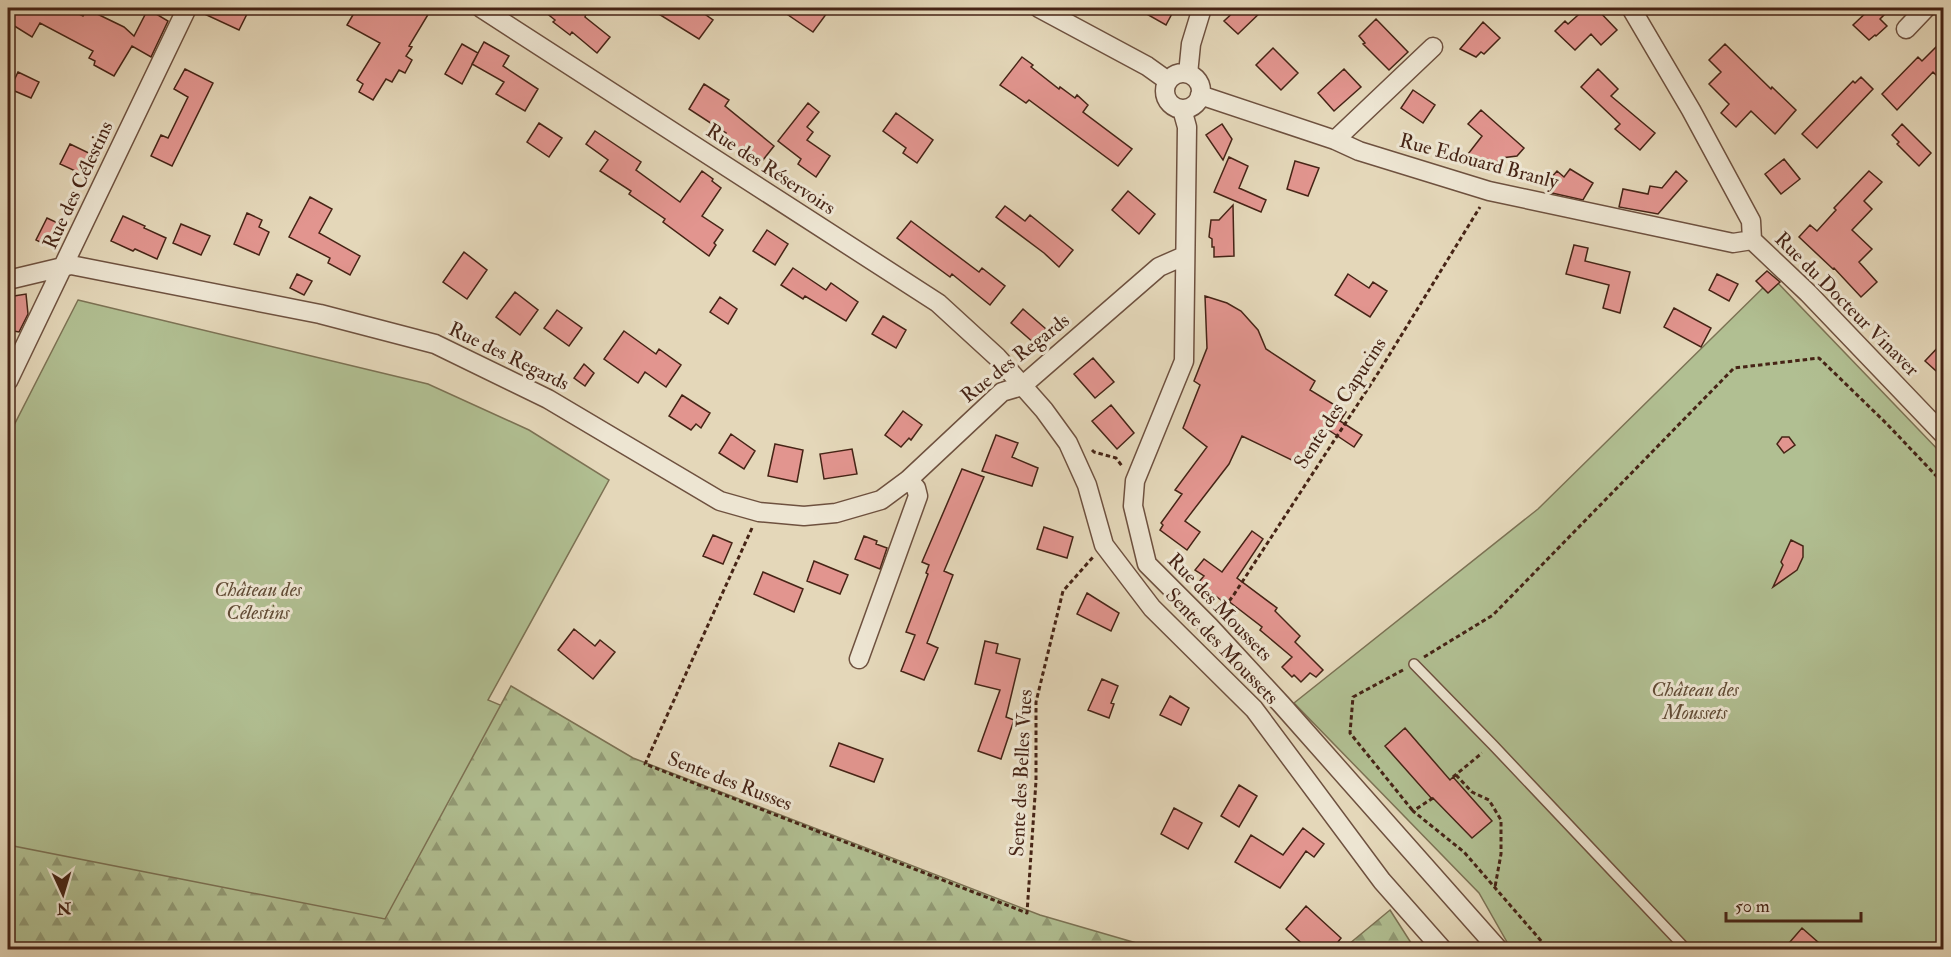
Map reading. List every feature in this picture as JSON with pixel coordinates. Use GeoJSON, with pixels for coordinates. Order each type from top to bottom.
{"type":"FeatureCollection","features":[{"type":"Feature","properties":{"kind":"street","name":"Rue des Célestins"},"geometry":{"type":"LineString","coordinates":[[8,381],[187,8]]}},
{"type":"Feature","properties":{"kind":"street","name":"Rue des Réservoirs"},"geometry":{"type":"LineString","coordinates":[[481,8],[938,303],[997,357],[1022,386]]}},
{"type":"Feature","properties":{"kind":"street"},"geometry":{"type":"LineString","coordinates":[[1039,8],[1147,66],[1168,81]]}},
{"type":"Feature","properties":{"kind":"street"},"geometry":{"type":"LineString","coordinates":[[1188,74],[1191,44],[1202,8]]}},
{"type":"Feature","properties":{"kind":"street","name":"Rue du Docteur Vinaver"},"geometry":{"type":"LineString","coordinates":[[1631,8],[1751,221],[1752,240],[1808,292],[1944,435]]}},
{"type":"Feature","properties":{"kind":"street"},"geometry":{"type":"LineString","coordinates":[[1906,29],[1926,8]]}},
{"type":"Feature","properties":{"kind":"street"},"geometry":{"type":"LineString","coordinates":[[1335,140],[1433,47]]}},
{"type":"Feature","properties":{"kind":"street"},"geometry":{"type":"LineString","coordinates":[[1188,74],[1198,82],[1200,95],[1194,105],[1182,109],[1175,107],[1166,96],[1165,88],[1173,76],[1188,74]]}},
{"type":"Feature","properties":{"kind":"street","name":"Rue Edouard Branly"},"geometry":{"type":"LineString","coordinates":[[1200,95],[1335,140],[1359,151],[1489,191],[1733,243],[1752,240]]}},
{"type":"Feature","properties":{"kind":"street","name":"Rue des Moussets"},"geometry":{"type":"LineString","coordinates":[[1182,109],[1186,127],[1184,361],[1135,481],[1133,506],[1147,564],[1209,626],[1282,705],[1499,950]]}},
{"type":"Feature","properties":{"kind":"street","name":"Rue des Regards"},"geometry":{"type":"LineString","coordinates":[[8,280],[71,266],[320,315],[435,344],[548,399],[720,501],[759,512],[804,516],[836,513],[881,500],[908,480],[1002,392],[1022,386],[1159,267],[1184,256]]}},
{"type":"Feature","properties":{"kind":"street","name":"Sente des Moussets"},"geometry":{"type":"LineString","coordinates":[[1022,386],[1044,410],[1068,443],[1087,484],[1104,545],[1152,608],[1254,709],[1382,881],[1443,950]]}},
{"type":"Feature","properties":{"kind":"street"},"geometry":{"type":"LineString","coordinates":[[859,659],[918,496],[916,488],[908,480]]}},
{"type":"Feature","properties":{"kind":"lane"},"geometry":{"type":"LineString","coordinates":[[1414,664],[1687,950]]}},
{"type":"Feature","properties":{"kind":"path","name":"Sente des Capucins"},"geometry":{"type":"LineString","coordinates":[[1209,626],[1233,596],[1380,370],[1489,191]]}},
{"type":"Feature","properties":{"kind":"path"},"geometry":{"type":"LineString","coordinates":[[1549,950],[1464,852],[1413,811],[1350,733],[1353,698],[1414,664],[1493,615],[1734,368],[1819,358],[1944,484]]}},
{"type":"Feature","properties":{"kind":"path"},"geometry":{"type":"LineString","coordinates":[[1068,443],[1082,436],[1094,452],[1116,458],[1135,481]]}},
{"type":"Feature","properties":{"kind":"path","name":"Sente des Russes"},"geometry":{"type":"LineString","coordinates":[[759,512],[645,764],[1027,913]]}},
{"type":"Feature","properties":{"kind":"path","name":"Sente des Belles Vues"},"geometry":{"type":"LineString","coordinates":[[1027,913],[1036,781],[1036,702],[1063,591],[1104,545]]}},
{"type":"Feature","properties":{"kind":"path"},"geometry":{"type":"LineString","coordinates":[[1493,745],[1454,776],[1472,792],[1489,800],[1501,820],[1501,854],[1495,887]]}},
{"type":"Feature","properties":{"kind":"path"},"geometry":{"type":"LineString","coordinates":[[1413,811],[1433,798]]}},
{"type":"Feature","properties":{"kind":"green space","name":"Château des Moussets"},"geometry":{"type":"Polygon","coordinates":[[[1773,278],[1943,455],[1943,949],[1511,949],[1479,893],[1294,703],[1538,509],[1773,278]]]}},
{"type":"Feature","properties":{"kind":"green space","name":"Château des Célestins"},"geometry":{"type":"Polygon","coordinates":[[[78,300],[428,384],[529,430],[609,480],[488,700],[1021,923],[8,949],[8,437],[78,300]]]}},
{"type":"Feature","properties":{"kind":"green space"},"geometry":{"type":"Polygon","coordinates":[[[511,686],[633,758],[1040,915],[1157,949],[8,949],[8,845],[385,919],[511,686]]]}},
{"type":"Feature","properties":{"kind":"green space"},"geometry":{"type":"Polygon","coordinates":[[[1390,910],[1415,949],[1343,949],[1390,910]]]}},
{"type":"Feature","properties":{"kind":"building"},"geometry":{"type":"Polygon","coordinates":[[[8,8],[67,8],[83,16],[87,9],[124,27],[134,36],[148,9],[168,21],[151,57],[132,46],[114,76],[94,65],[95,61],[89,58],[93,51],[40,23],[32,37],[8,22],[8,8]]]}},
{"type":"Feature","properties":{"kind":"building"},"geometry":{"type":"Polygon","coordinates":[[[198,8],[250,8],[239,30],[198,11],[198,8]]]}},
{"type":"Feature","properties":{"kind":"building"},"geometry":{"type":"Polygon","coordinates":[[[357,8],[371,14],[375,8],[432,8],[409,46],[412,47],[406,56],[412,60],[405,73],[399,70],[392,82],[386,79],[373,100],[359,92],[363,84],[357,80],[380,43],[347,25],[357,8]]]}},
{"type":"Feature","properties":{"kind":"building"},"geometry":{"type":"Polygon","coordinates":[[[540,8],[578,8],[586,14],[585,17],[610,37],[597,53],[572,32],[570,35],[553,22],[555,20],[540,8]]]}},
{"type":"Feature","properties":{"kind":"building"},"geometry":{"type":"Polygon","coordinates":[[[649,8],[696,8],[713,20],[699,39],[649,8]]]}},
{"type":"Feature","properties":{"kind":"building"},"geometry":{"type":"Polygon","coordinates":[[[778,8],[819,8],[827,13],[813,32],[778,8]]]}},
{"type":"Feature","properties":{"kind":"building"},"geometry":{"type":"Polygon","coordinates":[[[1136,8],[1175,8],[1166,25],[1136,8]]]}},
{"type":"Feature","properties":{"kind":"building"},"geometry":{"type":"Polygon","coordinates":[[[1238,8],[1265,8],[1238,34],[1224,21],[1238,8]]]}},
{"type":"Feature","properties":{"kind":"building"},"geometry":{"type":"Polygon","coordinates":[[[1586,8],[1596,8],[1617,30],[1601,45],[1591,34],[1575,50],[1555,31],[1565,21],[1568,24],[1586,8]]]}},
{"type":"Feature","properties":{"kind":"building"},"geometry":{"type":"Polygon","coordinates":[[[1871,8],[1891,8],[1880,19],[1887,26],[1869,40],[1853,25],[1871,8]]]}},
{"type":"Feature","properties":{"kind":"building"},"geometry":{"type":"Polygon","coordinates":[[[1376,19],[1408,52],[1389,70],[1363,44],[1365,43],[1359,36],[1376,19]]]}},
{"type":"Feature","properties":{"kind":"building"},"geometry":{"type":"Polygon","coordinates":[[[1483,22],[1500,38],[1484,54],[1481,52],[1476,57],[1460,49],[1483,22]]]}},
{"type":"Feature","properties":{"kind":"building"},"geometry":{"type":"Polygon","coordinates":[[[1944,39],[1944,83],[1933,72],[1897,110],[1882,94],[1918,57],[1922,61],[1944,39]]]}},
{"type":"Feature","properties":{"kind":"building"},"geometry":{"type":"Polygon","coordinates":[[[484,42],[509,56],[503,66],[538,89],[525,111],[496,94],[504,82],[472,64],[484,42]]]}},
{"type":"Feature","properties":{"kind":"building"},"geometry":{"type":"Polygon","coordinates":[[[462,44],[478,53],[462,84],[445,74],[462,44]]]}},
{"type":"Feature","properties":{"kind":"building"},"geometry":{"type":"Polygon","coordinates":[[[1725,44],[1796,110],[1775,134],[1751,111],[1736,127],[1721,113],[1729,104],[1709,84],[1721,72],[1709,60],[1725,44]]]}},
{"type":"Feature","properties":{"kind":"building"},"geometry":{"type":"Polygon","coordinates":[[[1273,48],[1298,73],[1281,90],[1256,65],[1273,48]]]}},
{"type":"Feature","properties":{"kind":"building"},"geometry":{"type":"Polygon","coordinates":[[[1022,57],[1059,89],[1060,87],[1075,98],[1077,95],[1088,105],[1083,112],[1132,149],[1118,166],[1029,100],[1026,103],[1000,85],[1022,57]]]}},
{"type":"Feature","properties":{"kind":"building"},"geometry":{"type":"Polygon","coordinates":[[[185,69],[213,83],[172,166],[151,156],[161,135],[168,138],[188,97],[174,89],[185,69]]]}},
{"type":"Feature","properties":{"kind":"building"},"geometry":{"type":"Polygon","coordinates":[[[1344,69],[1361,87],[1334,111],[1318,93],[1344,69]]]}},
{"type":"Feature","properties":{"kind":"building"},"geometry":{"type":"Polygon","coordinates":[[[1598,69],[1618,89],[1611,96],[1655,133],[1640,150],[1615,129],[1620,124],[1581,87],[1598,69]]]}},
{"type":"Feature","properties":{"kind":"building"},"geometry":{"type":"Polygon","coordinates":[[[18,72],[39,82],[31,98],[10,89],[18,72]]]}},
{"type":"Feature","properties":{"kind":"building"},"geometry":{"type":"Polygon","coordinates":[[[1861,77],[1873,89],[1817,148],[1802,134],[1853,81],[1855,83],[1861,77]]]}},
{"type":"Feature","properties":{"kind":"building"},"geometry":{"type":"Polygon","coordinates":[[[704,84],[729,100],[725,106],[774,146],[759,165],[723,137],[726,133],[689,109],[704,84]]]}},
{"type":"Feature","properties":{"kind":"building"},"geometry":{"type":"Polygon","coordinates":[[[1413,90],[1435,105],[1423,123],[1401,108],[1413,90]]]}},
{"type":"Feature","properties":{"kind":"building"},"geometry":{"type":"Polygon","coordinates":[[[808,103],[819,112],[807,127],[813,132],[807,140],[830,156],[816,177],[798,164],[801,159],[778,141],[808,103]]]}},
{"type":"Feature","properties":{"kind":"building"},"geometry":{"type":"Polygon","coordinates":[[[1481,110],[1524,148],[1517,156],[1501,158],[1491,170],[1468,154],[1482,136],[1468,124],[1481,110]]]}},
{"type":"Feature","properties":{"kind":"building"},"geometry":{"type":"Polygon","coordinates":[[[896,113],[933,140],[917,163],[903,153],[906,148],[883,131],[896,113]]]}},
{"type":"Feature","properties":{"kind":"building"},"geometry":{"type":"Polygon","coordinates":[[[539,123],[562,138],[549,157],[527,142],[539,123]]]}},
{"type":"Feature","properties":{"kind":"building"},"geometry":{"type":"Polygon","coordinates":[[[1222,124],[1232,139],[1223,160],[1206,135],[1222,124]]]}},
{"type":"Feature","properties":{"kind":"building"},"geometry":{"type":"Polygon","coordinates":[[[1902,124],[1931,153],[1919,166],[1897,144],[1899,142],[1892,135],[1902,124]]]}},
{"type":"Feature","properties":{"kind":"building"},"geometry":{"type":"Polygon","coordinates":[[[595,131],[641,162],[636,170],[680,202],[702,171],[713,179],[712,181],[721,188],[702,216],[723,230],[709,256],[663,222],[665,219],[629,194],[631,191],[600,171],[608,160],[586,144],[595,131]]]}},
{"type":"Feature","properties":{"kind":"building"},"geometry":{"type":"Polygon","coordinates":[[[70,144],[93,155],[84,175],[60,164],[70,144]]]}},
{"type":"Feature","properties":{"kind":"building"},"geometry":{"type":"Polygon","coordinates":[[[1229,157],[1248,166],[1239,188],[1266,200],[1261,212],[1214,192],[1229,157]]]}},
{"type":"Feature","properties":{"kind":"building"},"geometry":{"type":"Polygon","coordinates":[[[1784,159],[1800,179],[1781,194],[1765,174],[1784,159]]]}},
{"type":"Feature","properties":{"kind":"building"},"geometry":{"type":"Polygon","coordinates":[[[1295,161],[1319,168],[1308,196],[1287,189],[1295,161]]]}},
{"type":"Feature","properties":{"kind":"building"},"geometry":{"type":"Polygon","coordinates":[[[1570,169],[1593,183],[1583,200],[1552,193],[1544,186],[1557,171],[1564,177],[1570,169]]]}},
{"type":"Feature","properties":{"kind":"building"},"geometry":{"type":"Polygon","coordinates":[[[1676,171],[1687,181],[1658,214],[1619,207],[1623,189],[1648,194],[1650,186],[1662,188],[1676,171]]]}},
{"type":"Feature","properties":{"kind":"building"},"geometry":{"type":"Polygon","coordinates":[[[1869,171],[1882,182],[1864,201],[1872,209],[1852,230],[1872,249],[1859,262],[1877,282],[1861,297],[1834,268],[1799,237],[1810,225],[1817,231],[1836,210],[1834,208],[1869,171]]]}},
{"type":"Feature","properties":{"kind":"building"},"geometry":{"type":"Polygon","coordinates":[[[1128,191],[1155,214],[1139,234],[1112,210],[1128,191]]]}},
{"type":"Feature","properties":{"kind":"building"},"geometry":{"type":"Polygon","coordinates":[[[310,197],[332,209],[319,233],[360,256],[350,275],[328,263],[330,258],[289,237],[310,197]]]}},
{"type":"Feature","properties":{"kind":"building"},"geometry":{"type":"Polygon","coordinates":[[[1233,205],[1234,256],[1214,257],[1212,239],[1209,237],[1211,220],[1219,220],[1233,205]]]}},
{"type":"Feature","properties":{"kind":"building"},"geometry":{"type":"Polygon","coordinates":[[[1005,206],[1025,221],[1030,215],[1073,250],[1059,267],[996,217],[1005,206]]]}},
{"type":"Feature","properties":{"kind":"building"},"geometry":{"type":"Polygon","coordinates":[[[247,213],[262,220],[259,227],[269,232],[259,255],[234,244],[247,213]]]}},
{"type":"Feature","properties":{"kind":"building"},"geometry":{"type":"Polygon","coordinates":[[[123,216],[166,238],[157,259],[111,241],[123,216]]]}},
{"type":"Feature","properties":{"kind":"building"},"geometry":{"type":"Polygon","coordinates":[[[47,218],[60,224],[50,247],[36,240],[47,218]]]}},
{"type":"Feature","properties":{"kind":"building"},"geometry":{"type":"Polygon","coordinates":[[[911,221],[979,272],[982,268],[1005,286],[990,305],[952,274],[950,277],[897,238],[911,221]]]}},
{"type":"Feature","properties":{"kind":"building"},"geometry":{"type":"Polygon","coordinates":[[[181,224],[210,236],[201,255],[173,243],[181,224]]]}},
{"type":"Feature","properties":{"kind":"building"},"geometry":{"type":"Polygon","coordinates":[[[767,230],[788,244],[775,265],[753,251],[767,230]]]}},
{"type":"Feature","properties":{"kind":"building"},"geometry":{"type":"Polygon","coordinates":[[[1574,245],[1588,248],[1585,261],[1630,272],[1620,313],[1603,308],[1609,285],[1566,274],[1574,245]]]}},
{"type":"Feature","properties":{"kind":"building"},"geometry":{"type":"Polygon","coordinates":[[[464,252],[487,270],[467,299],[443,282],[464,252]]]}},
{"type":"Feature","properties":{"kind":"building"},"geometry":{"type":"Polygon","coordinates":[[[793,268],[826,290],[831,283],[858,302],[846,321],[805,296],[803,299],[781,285],[793,268]]]}},
{"type":"Feature","properties":{"kind":"building"},"geometry":{"type":"Polygon","coordinates":[[[1767,271],[1780,282],[1768,293],[1756,281],[1767,271]]]}},
{"type":"Feature","properties":{"kind":"building"},"geometry":{"type":"Polygon","coordinates":[[[297,274],[312,281],[304,295],[290,288],[297,274]]]}},
{"type":"Feature","properties":{"kind":"building"},"geometry":{"type":"Polygon","coordinates":[[[1348,274],[1369,288],[1373,282],[1387,291],[1370,317],[1335,295],[1348,274]]]}},
{"type":"Feature","properties":{"kind":"building"},"geometry":{"type":"Polygon","coordinates":[[[1717,274],[1738,284],[1729,301],[1709,290],[1717,274]]]}},
{"type":"Feature","properties":{"kind":"building"},"geometry":{"type":"Polygon","coordinates":[[[515,292],[538,310],[520,335],[496,317],[515,292]]]}},
{"type":"Feature","properties":{"kind":"building"},"geometry":{"type":"Polygon","coordinates":[[[26,294],[28,314],[19,332],[8,330],[8,297],[26,294]]]}},
{"type":"Feature","properties":{"kind":"building"},"geometry":{"type":"Polygon","coordinates":[[[1205,296],[1227,303],[1241,311],[1258,330],[1266,349],[1315,381],[1310,390],[1346,412],[1340,421],[1362,435],[1354,447],[1327,429],[1318,443],[1314,441],[1300,464],[1242,436],[1229,464],[1185,521],[1200,532],[1187,550],[1160,530],[1163,525],[1161,523],[1182,494],[1175,490],[1207,447],[1183,428],[1200,385],[1194,381],[1207,348],[1205,296]]]}},
{"type":"Feature","properties":{"kind":"building"},"geometry":{"type":"Polygon","coordinates":[[[720,297],[737,309],[728,324],[710,312],[720,297]]]}},
{"type":"Feature","properties":{"kind":"building"},"geometry":{"type":"Polygon","coordinates":[[[1674,308],[1711,328],[1701,347],[1664,327],[1674,308]]]}},
{"type":"Feature","properties":{"kind":"building"},"geometry":{"type":"Polygon","coordinates":[[[1023,309],[1046,329],[1034,343],[1011,323],[1023,309]]]}},
{"type":"Feature","properties":{"kind":"building"},"geometry":{"type":"Polygon","coordinates":[[[557,310],[582,328],[569,346],[544,328],[557,310]]]}},
{"type":"Feature","properties":{"kind":"building"},"geometry":{"type":"Polygon","coordinates":[[[883,316],[906,330],[896,348],[872,334],[883,316]]]}},
{"type":"Feature","properties":{"kind":"building"},"geometry":{"type":"Polygon","coordinates":[[[624,331],[656,354],[659,349],[681,365],[666,387],[645,372],[638,383],[604,359],[624,331]]]}},
{"type":"Feature","properties":{"kind":"building"},"geometry":{"type":"Polygon","coordinates":[[[1944,341],[1944,378],[1925,361],[1944,341]]]}},
{"type":"Feature","properties":{"kind":"building"},"geometry":{"type":"Polygon","coordinates":[[[1093,358],[1114,382],[1095,398],[1074,374],[1093,358]]]}},
{"type":"Feature","properties":{"kind":"building"},"geometry":{"type":"Polygon","coordinates":[[[584,364],[594,373],[585,386],[574,378],[584,364]]]}},
{"type":"Feature","properties":{"kind":"building"},"geometry":{"type":"Polygon","coordinates":[[[682,395],[710,413],[701,428],[696,424],[691,430],[669,416],[682,395]]]}},
{"type":"Feature","properties":{"kind":"building"},"geometry":{"type":"Polygon","coordinates":[[[1111,405],[1134,433],[1117,449],[1092,421],[1111,405]]]}},
{"type":"Feature","properties":{"kind":"building"},"geometry":{"type":"Polygon","coordinates":[[[903,411],[922,425],[911,440],[909,438],[901,447],[885,435],[903,411]]]}},
{"type":"Feature","properties":{"kind":"building"},"geometry":{"type":"Polygon","coordinates":[[[731,434],[755,451],[744,469],[719,453],[731,434]]]}},
{"type":"Feature","properties":{"kind":"building"},"geometry":{"type":"Polygon","coordinates":[[[996,435],[1018,443],[1012,457],[1038,468],[1032,486],[982,471],[996,435]]]}},
{"type":"Feature","properties":{"kind":"building"},"geometry":{"type":"Polygon","coordinates":[[[1782,437],[1789,437],[1795,445],[1784,453],[1777,444],[1782,437]]]}},
{"type":"Feature","properties":{"kind":"building"},"geometry":{"type":"Polygon","coordinates":[[[775,444],[803,450],[797,482],[768,476],[775,444]]]}},
{"type":"Feature","properties":{"kind":"building"},"geometry":{"type":"Polygon","coordinates":[[[852,449],[857,474],[824,479],[820,454],[852,449]]]}},
{"type":"Feature","properties":{"kind":"building"},"geometry":{"type":"Polygon","coordinates":[[[962,469],[984,477],[944,571],[953,575],[927,643],[938,648],[924,680],[901,671],[915,635],[906,632],[928,574],[926,573],[929,565],[922,562],[962,469]]]}},
{"type":"Feature","properties":{"kind":"building"},"geometry":{"type":"Polygon","coordinates":[[[1044,527],[1073,537],[1067,558],[1037,549],[1044,527]]]}},
{"type":"Feature","properties":{"kind":"building"},"geometry":{"type":"Polygon","coordinates":[[[1252,531],[1263,539],[1237,578],[1277,608],[1275,611],[1300,636],[1295,642],[1323,670],[1316,677],[1310,673],[1301,682],[1294,675],[1292,677],[1282,667],[1292,657],[1260,630],[1262,627],[1227,600],[1225,603],[1198,583],[1204,576],[1195,570],[1204,559],[1222,572],[1252,531]]]}},
{"type":"Feature","properties":{"kind":"building"},"geometry":{"type":"Polygon","coordinates":[[[713,535],[732,543],[723,564],[703,556],[713,535]]]}},
{"type":"Feature","properties":{"kind":"building"},"geometry":{"type":"Polygon","coordinates":[[[864,536],[887,548],[880,569],[855,559],[864,536]]]}},
{"type":"Feature","properties":{"kind":"building"},"geometry":{"type":"Polygon","coordinates":[[[1791,540],[1803,546],[1803,557],[1797,570],[1773,587],[1783,565],[1781,562],[1791,540]]]}},
{"type":"Feature","properties":{"kind":"building"},"geometry":{"type":"Polygon","coordinates":[[[814,561],[848,575],[840,594],[807,581],[814,561]]]}},
{"type":"Feature","properties":{"kind":"building"},"geometry":{"type":"Polygon","coordinates":[[[763,572],[803,589],[794,612],[754,594],[763,572]]]}},
{"type":"Feature","properties":{"kind":"building"},"geometry":{"type":"Polygon","coordinates":[[[1087,593],[1119,613],[1111,631],[1077,614],[1087,593]]]}},
{"type":"Feature","properties":{"kind":"building"},"geometry":{"type":"Polygon","coordinates":[[[574,629],[595,646],[600,640],[615,652],[593,679],[558,650],[574,629]]]}},
{"type":"Feature","properties":{"kind":"building"},"geometry":{"type":"Polygon","coordinates":[[[985,641],[998,644],[996,653],[1020,659],[1006,717],[1014,720],[1001,759],[978,751],[1000,690],[975,684],[985,641]]]}},
{"type":"Feature","properties":{"kind":"building"},"geometry":{"type":"Polygon","coordinates":[[[1102,679],[1118,686],[1111,703],[1114,704],[1109,718],[1088,710],[1102,679]]]}},
{"type":"Feature","properties":{"kind":"building"},"geometry":{"type":"Polygon","coordinates":[[[1170,696],[1189,708],[1181,725],[1160,715],[1170,696]]]}},
{"type":"Feature","properties":{"kind":"building"},"geometry":{"type":"Polygon","coordinates":[[[1405,728],[1450,780],[1453,777],[1492,821],[1472,838],[1432,799],[1385,746],[1405,728]]]}},
{"type":"Feature","properties":{"kind":"building"},"geometry":{"type":"Polygon","coordinates":[[[839,743],[883,759],[874,782],[830,766],[839,743]]]}},
{"type":"Feature","properties":{"kind":"building"},"geometry":{"type":"Polygon","coordinates":[[[1239,785],[1257,796],[1239,827],[1221,816],[1239,785]]]}},
{"type":"Feature","properties":{"kind":"building"},"geometry":{"type":"Polygon","coordinates":[[[1174,808],[1202,823],[1188,849],[1161,834],[1174,808]]]}},
{"type":"Feature","properties":{"kind":"building"},"geometry":{"type":"Polygon","coordinates":[[[1303,828],[1324,844],[1314,857],[1306,851],[1280,888],[1235,862],[1251,835],[1283,855],[1303,828]]]}},
{"type":"Feature","properties":{"kind":"building"},"geometry":{"type":"Polygon","coordinates":[[[1306,906],[1341,938],[1332,950],[1309,950],[1286,929],[1306,906]]]}},
{"type":"Feature","properties":{"kind":"building"},"geometry":{"type":"Polygon","coordinates":[[[1802,928],[1827,950],[1783,950],[1802,928]]]}}]}
